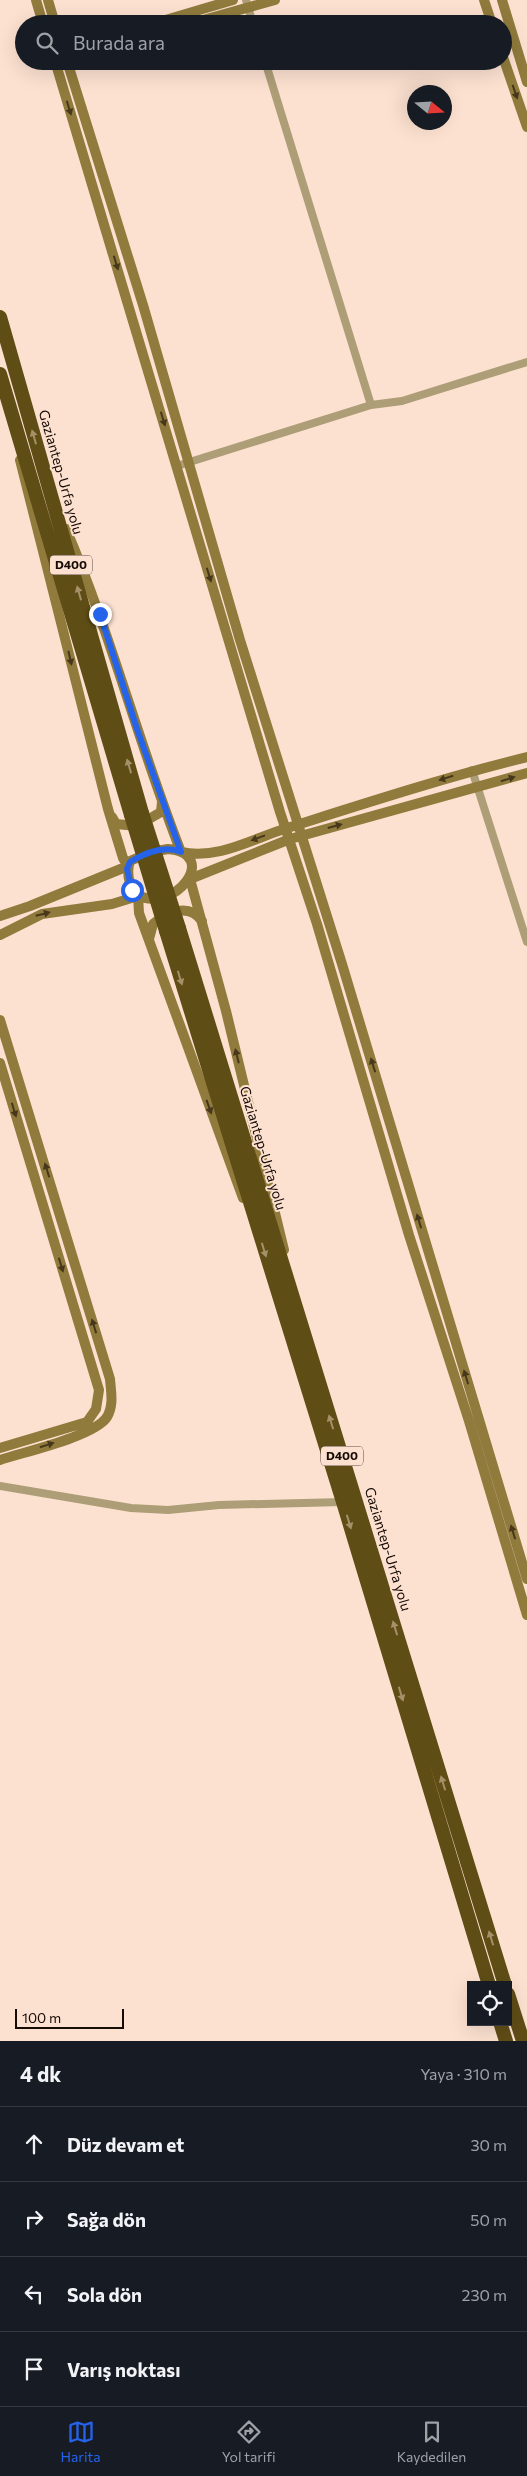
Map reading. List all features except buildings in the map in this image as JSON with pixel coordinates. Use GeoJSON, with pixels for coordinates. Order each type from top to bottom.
{"type":"FeatureCollection","features":[{"type":"Feature","properties":{"kind":"highway","name":"Gaziantep-Urfa yolu"},"geometry":{"type":"LineString","coordinates":[[0,317],[50,491],[136,814]]}},
{"type":"Feature","properties":{"kind":"highway","name":"Gaziantep-Urfa yolu"},"geometry":{"type":"LineString","coordinates":[[0,374],[172,930],[291,1292],[504,1981]]}},
{"type":"Feature","properties":{"kind":"highway","name":"Gaziantep-Urfa yolu"},"geometry":{"type":"LineString","coordinates":[[172,930],[257,1226],[343,1502],[488,1981]]}},
{"type":"Feature","properties":{"kind":"highway"},"geometry":{"type":"LineString","coordinates":[[512,2007],[523,2041]]}},
{"type":"Feature","properties":{"kind":"highway"},"geometry":{"type":"LineString","coordinates":[[501,2026],[506,2041]]}},
{"type":"Feature","properties":{"kind":"street"},"geometry":{"type":"LineString","coordinates":[[36,0],[40,15]]}},
{"type":"Feature","properties":{"kind":"street"},"geometry":{"type":"LineString","coordinates":[[48,0],[52,15]]}},
{"type":"Feature","properties":{"kind":"street"},"geometry":{"type":"LineString","coordinates":[[182,15],[233,0]]}},
{"type":"Feature","properties":{"kind":"street"},"geometry":{"type":"LineString","coordinates":[[214,15],[247,3],[275,0]]}},
{"type":"Feature","properties":{"kind":"street"},"geometry":{"type":"LineString","coordinates":[[484,0],[489,15]]}},
{"type":"Feature","properties":{"kind":"street"},"geometry":{"type":"LineString","coordinates":[[502,0],[507,15]]}},
{"type":"Feature","properties":{"kind":"street"},"geometry":{"type":"LineString","coordinates":[[512,33],[527,82]]}},
{"type":"Feature","properties":{"kind":"street"},"geometry":{"type":"LineString","coordinates":[[58,70],[286,828],[527,1614]]}},
{"type":"Feature","properties":{"kind":"street"},"geometry":{"type":"LineString","coordinates":[[70,70],[143,305],[240,640],[303,835],[527,1579]]}},
{"type":"Feature","properties":{"kind":"street"},"geometry":{"type":"LineString","coordinates":[[268,70],[371,404]]}},
{"type":"Feature","properties":{"kind":"street"},"geometry":{"type":"LineString","coordinates":[[507,70],[527,127]]}},
{"type":"Feature","properties":{"kind":"street"},"geometry":{"type":"LineString","coordinates":[[177,466],[371,404],[402,402],[527,362]]}},
{"type":"Feature","properties":{"kind":"street"},"geometry":{"type":"LineString","coordinates":[[10,407],[24,481],[55,594],[108,809],[123,858],[128,866],[128,877],[132,890],[138,896],[139,913],[228,1161],[257,1226]]}},
{"type":"Feature","properties":{"kind":"street"},"geometry":{"type":"LineString","coordinates":[[50,491],[100,614],[162,802],[181,852],[190,862],[192,870],[190,879],[280,1227],[291,1292]]}},
{"type":"Feature","properties":{"kind":"street"},"geometry":{"type":"LineString","coordinates":[[0,916],[30,906],[128,866],[130,862],[151,852],[168,849],[197,855],[227,850],[298,824],[472,770],[527,757]]}},
{"type":"Feature","properties":{"kind":"street"},"geometry":{"type":"LineString","coordinates":[[472,770],[527,942]]}},
{"type":"Feature","properties":{"kind":"street"},"geometry":{"type":"LineString","coordinates":[[0,935],[42,914],[112,904],[138,896],[162,897],[178,891],[190,879],[290,839],[479,788],[527,773]]}},
{"type":"Feature","properties":{"kind":"street"},"geometry":{"type":"LineString","coordinates":[[108,809],[116,824],[137,826],[161,812],[162,802]]}},
{"type":"Feature","properties":{"kind":"street"},"geometry":{"type":"LineString","coordinates":[[149,942],[153,924],[170,912],[188,911],[196,913],[202,922]]}},
{"type":"Feature","properties":{"kind":"street"},"geometry":{"type":"LineString","coordinates":[[0,1020],[110,1379],[112,1396],[108,1416],[92,1431],[0,1460]]}},
{"type":"Feature","properties":{"kind":"street"},"geometry":{"type":"LineString","coordinates":[[0,1063],[99,1390],[99,1400],[96,1409],[87,1422],[0,1448]]}},
{"type":"Feature","properties":{"kind":"street"},"geometry":{"type":"LineString","coordinates":[[0,1486],[131,1508],[168,1510],[218,1506],[343,1502]]}},
{"type":"Feature","properties":{"kind":"route"},"geometry":{"type":"LineString","coordinates":[[100,614],[137,729],[181,852],[175,849],[168,849],[151,852],[130,862],[127,869],[132,890]]}}]}
